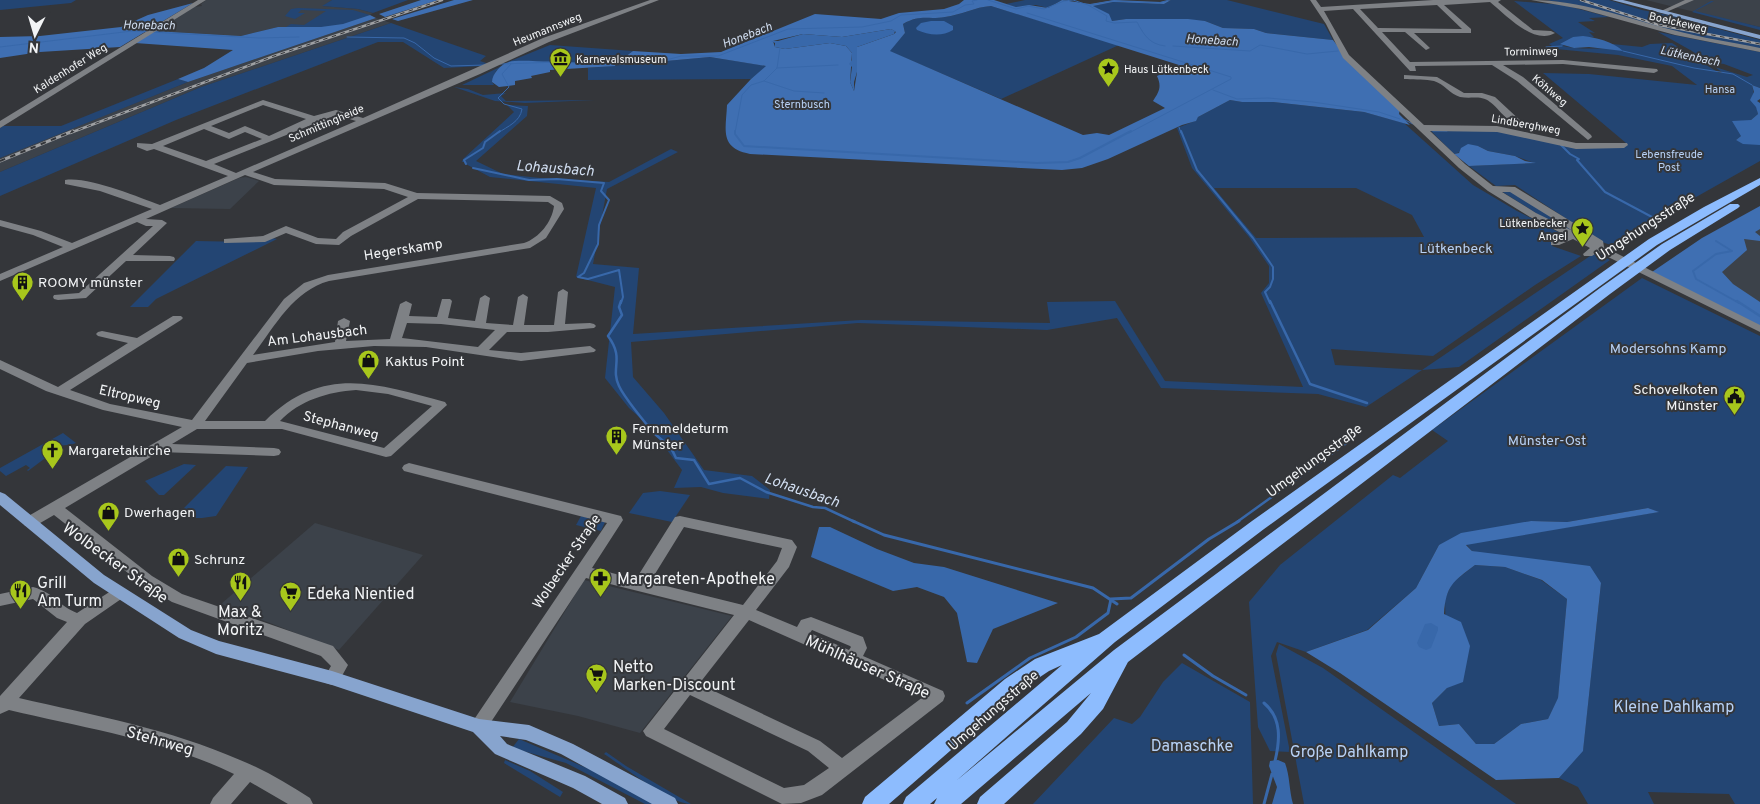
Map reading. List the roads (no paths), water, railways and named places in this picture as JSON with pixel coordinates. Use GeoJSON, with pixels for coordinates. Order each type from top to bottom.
{"type":"FeatureCollection","features":[{"type":"Feature","properties":{"kind":"highway","name":"Umgehungsstraße"},"geometry":{"type":"LineString","coordinates":[[914,804],[1108,637],[1258,525],[1637,253],[1708,208],[1760,181]]}},
{"type":"Feature","properties":{"kind":"highway"},"geometry":{"type":"LineString","coordinates":[[945,804],[1121,656],[1605,291],[1666,247],[1721,213],[1760,192]]}},
{"type":"Feature","properties":{"kind":"highway"},"geometry":{"type":"LineString","coordinates":[[873,804],[1012,685],[1042,665],[1108,637]]}},
{"type":"Feature","properties":{"kind":"highway"},"geometry":{"type":"LineString","coordinates":[[988,804],[1074,728],[1096,703],[1121,656]]}},
{"type":"Feature","properties":{"kind":"main road"},"geometry":{"type":"LineString","coordinates":[[1615,0],[1678,14],[1760,36]]}},
{"type":"Feature","properties":{"kind":"main road"},"geometry":{"type":"LineString","coordinates":[[1628,0],[1664,11]]}},
{"type":"Feature","properties":{"kind":"main road","name":"Wolbecker Straße"},"geometry":{"type":"LineString","coordinates":[[0,497],[118,593],[185,634],[216,647],[332,678],[479,726],[518,730],[567,749],[669,804]]}},
{"type":"Feature","properties":{"kind":"main road","name":"Wolbecker Straße"},"geometry":{"type":"LineString","coordinates":[[479,726],[501,749],[579,782],[619,804]]}},
{"type":"Feature","properties":{"kind":"street","name":"Kaldenhofer Weg"},"geometry":{"type":"LineString","coordinates":[[0,125],[203,0]]}},
{"type":"Feature","properties":{"kind":"street","name":"Heumannsweg"},"geometry":{"type":"LineString","coordinates":[[497,63],[546,40],[656,0]]}},
{"type":"Feature","properties":{"kind":"street"},"geometry":{"type":"LineString","coordinates":[[1313,0],[1346,56],[1462,166],[1491,189],[1533,215],[1760,329]]}},
{"type":"Feature","properties":{"kind":"street"},"geometry":{"type":"LineString","coordinates":[[1377,0],[1385,6]]}},
{"type":"Feature","properties":{"kind":"street"},"geometry":{"type":"LineString","coordinates":[[1491,0],[1531,32],[1552,33]]}},
{"type":"Feature","properties":{"kind":"street"},"geometry":{"type":"LineString","coordinates":[[1320,9],[1498,0]]}},
{"type":"Feature","properties":{"kind":"street","name":"Boelckeweg"},"geometry":{"type":"LineString","coordinates":[[1534,0],[1582,7],[1668,31],[1760,50]]}},
{"type":"Feature","properties":{"kind":"street"},"geometry":{"type":"LineString","coordinates":[[1664,11],[1691,0]]}},
{"type":"Feature","properties":{"kind":"street"},"geometry":{"type":"LineString","coordinates":[[1678,14],[1702,0]]}},
{"type":"Feature","properties":{"kind":"street"},"geometry":{"type":"LineString","coordinates":[[1376,30],[1468,31],[1436,2]]}},
{"type":"Feature","properties":{"kind":"street"},"geometry":{"type":"LineString","coordinates":[[1354,7],[1422,78]]}},
{"type":"Feature","properties":{"kind":"street"},"geometry":{"type":"LineString","coordinates":[[1407,30],[1426,48]]}},
{"type":"Feature","properties":{"kind":"street","name":"Torminweg"},"geometry":{"type":"LineString","coordinates":[[1408,64],[1563,62],[1654,71]]}},
{"type":"Feature","properties":{"kind":"street","name":"Schmittingheide"},"geometry":{"type":"LineString","coordinates":[[0,278],[497,63]]}},
{"type":"Feature","properties":{"kind":"street","name":"Köhlweg"},"geometry":{"type":"LineString","coordinates":[[1494,63],[1520,79],[1588,137]]}},
{"type":"Feature","properties":{"kind":"street"},"geometry":{"type":"LineString","coordinates":[[1407,77],[1440,79],[1456,92],[1463,95],[1482,95],[1492,99],[1521,126],[1525,126]]}},
{"type":"Feature","properties":{"kind":"street"},"geometry":{"type":"LineString","coordinates":[[140,145],[147,148],[155,146],[206,127],[228,118],[229,115],[263,102],[314,119]]}},
{"type":"Feature","properties":{"kind":"street"},"geometry":{"type":"LineString","coordinates":[[206,164],[270,139],[314,119],[336,112],[363,121]]}},
{"type":"Feature","properties":{"kind":"street"},"geometry":{"type":"LineString","coordinates":[[206,127],[229,136],[245,129],[270,139]]}},
{"type":"Feature","properties":{"kind":"street","name":"Lindberghweg"},"geometry":{"type":"LineString","coordinates":[[1423,128],[1497,129],[1576,146],[1624,145]]}},
{"type":"Feature","properties":{"kind":"street","name":"Hegerskamp"},"geometry":{"type":"LineString","coordinates":[[30,522],[159,448],[195,425],[290,297],[311,283],[328,278],[526,246],[543,238],[559,209],[559,205],[556,202],[543,199],[416,196],[385,186],[274,182],[206,164],[155,146]]}},
{"type":"Feature","properties":{"kind":"street"},"geometry":{"type":"LineString","coordinates":[[68,182],[89,184],[114,191],[159,208]]}},
{"type":"Feature","properties":{"kind":"street"},"geometry":{"type":"LineString","coordinates":[[1491,189],[1512,189],[1599,243],[1600,245],[1588,254]]}},
{"type":"Feature","properties":{"kind":"street","name":"Hegerskamp"},"geometry":{"type":"LineString","coordinates":[[228,241],[265,239],[283,228],[316,240],[339,242],[347,234],[416,196]]}},
{"type":"Feature","properties":{"kind":"street"},"geometry":{"type":"LineString","coordinates":[[58,297],[82,296],[162,223],[146,223],[137,218]]}},
{"type":"Feature","properties":{"kind":"street"},"geometry":{"type":"LineString","coordinates":[[0,222],[37,233],[72,247]]}},
{"type":"Feature","properties":{"kind":"street"},"geometry":{"type":"LineString","coordinates":[[1556,244],[1581,231]]}},
{"type":"Feature","properties":{"kind":"street"},"geometry":{"type":"LineString","coordinates":[[124,258],[170,259]]}},
{"type":"Feature","properties":{"kind":"street"},"geometry":{"type":"LineString","coordinates":[[559,328],[562,292]]}},
{"type":"Feature","properties":{"kind":"street"},"geometry":{"type":"LineString","coordinates":[[518,328],[524,297]]}},
{"type":"Feature","properties":{"kind":"street"},"geometry":{"type":"LineString","coordinates":[[480,324],[486,298]]}},
{"type":"Feature","properties":{"kind":"street"},"geometry":{"type":"LineString","coordinates":[[442,320],[446,301]]}},
{"type":"Feature","properties":{"kind":"street"},"geometry":{"type":"LineString","coordinates":[[395,342],[406,304]]}},
{"type":"Feature","properties":{"kind":"street","name":"Eltropweg"},"geometry":{"type":"LineString","coordinates":[[60,391],[177,318]]}},
{"type":"Feature","properties":{"kind":"street"},"geometry":{"type":"LineString","coordinates":[[402,320],[442,320],[505,328],[590,326]]}},
{"type":"Feature","properties":{"kind":"street"},"geometry":{"type":"LineString","coordinates":[[340,344],[344,321]]}},
{"type":"Feature","properties":{"kind":"street"},"geometry":{"type":"LineString","coordinates":[[481,352],[505,328]]}},
{"type":"Feature","properties":{"kind":"street"},"geometry":{"type":"LineString","coordinates":[[102,334],[139,342]]}},
{"type":"Feature","properties":{"kind":"street","name":"Am Lohausbach"},"geometry":{"type":"LineString","coordinates":[[244,360],[340,344],[395,342],[437,344],[492,355],[517,357],[590,350]]}},
{"type":"Feature","properties":{"kind":"street","name":"Eltropweg"},"geometry":{"type":"LineString","coordinates":[[0,364],[60,391],[107,407],[195,425]]}},
{"type":"Feature","properties":{"kind":"street","name":"Stephanweg"},"geometry":{"type":"LineString","coordinates":[[195,425],[282,425],[386,453],[442,405],[371,387],[346,387],[321,392],[293,404],[279,413],[269,424]]}},
{"type":"Feature","properties":{"kind":"street"},"geometry":{"type":"LineString","coordinates":[[159,448],[274,452]]}},
{"type":"Feature","properties":{"kind":"street","name":"Wolbecker Straße"},"geometry":{"type":"LineString","coordinates":[[409,468],[616,520],[479,726]]}},
{"type":"Feature","properties":{"kind":"street","name":"Wolbecker Straße"},"geometry":{"type":"LineString","coordinates":[[53,508],[64,514],[147,580],[177,598],[327,650],[340,665],[332,678]]}},
{"type":"Feature","properties":{"kind":"street","name":"Mühlhäuser Straße"},"geometry":{"type":"LineString","coordinates":[[582,571],[640,586],[746,612],[800,636],[810,623],[857,642],[859,648],[852,659],[937,696],[811,793],[797,797],[782,796],[652,731],[686,686],[746,612],[784,563],[790,547],[680,521],[640,586]]}},
{"type":"Feature","properties":{"kind":"street"},"geometry":{"type":"LineString","coordinates":[[0,600],[33,593],[41,595],[63,614],[79,620]]}},
{"type":"Feature","properties":{"kind":"street"},"geometry":{"type":"LineString","coordinates":[[3,706],[42,658],[79,620],[118,593]]}},
{"type":"Feature","properties":{"kind":"street"},"geometry":{"type":"LineString","coordinates":[[686,686],[814,746],[842,768]]}},
{"type":"Feature","properties":{"kind":"street","name":"Stehrweg"},"geometry":{"type":"LineString","coordinates":[[3,706],[164,739],[209,754],[248,772],[286,791],[304,804]]}},
{"type":"Feature","properties":{"kind":"street"},"geometry":{"type":"LineString","coordinates":[[219,804],[248,772]]}},
{"type":"Feature","properties":{"kind":"waterway","name":"Honebach"},"geometry":{"type":"LineString","coordinates":[[500,64],[560,62],[611,65],[670,59],[681,56],[718,56],[788,29],[862,27],[891,21],[901,15],[953,12],[965,5],[974,4],[972,1],[977,0]]}},
{"type":"Feature","properties":{"kind":"waterway","name":"Honebach"},"geometry":{"type":"LineString","coordinates":[[988,0],[1016,9],[1028,6],[1044,9],[1064,1],[1073,0],[1088,5],[1107,16],[1106,21],[1114,23],[1137,22],[1151,41],[1165,46]]}},
{"type":"Feature","properties":{"kind":"waterway"},"geometry":{"type":"LineString","coordinates":[[1090,5],[1112,1],[1158,3],[1169,0]]}},
{"type":"Feature","properties":{"kind":"waterway"},"geometry":{"type":"LineString","coordinates":[[1027,13],[1231,77],[1231,79],[1129,133]]}},
{"type":"Feature","properties":{"kind":"waterway","name":"Honebach"},"geometry":{"type":"LineString","coordinates":[[0,47],[132,31],[259,38],[299,37]]}},
{"type":"Feature","properties":{"kind":"waterway","name":"Honebach"},"geometry":{"type":"LineString","coordinates":[[347,37],[404,38],[415,43],[434,58],[451,66],[485,65]]}},
{"type":"Feature","properties":{"kind":"waterway","name":"Honebach"},"geometry":{"type":"LineString","coordinates":[[1173,46],[1250,51],[1260,45],[1307,54],[1338,51]]}},
{"type":"Feature","properties":{"kind":"waterway"},"geometry":{"type":"LineString","coordinates":[[1546,47],[1562,46]]}},
{"type":"Feature","properties":{"kind":"waterway"},"geometry":{"type":"LineString","coordinates":[[777,68],[780,48]]}},
{"type":"Feature","properties":{"kind":"waterway","name":"Lütkenbach"},"geometry":{"type":"LineString","coordinates":[[1623,51],[1694,68],[1733,74],[1752,85]]}},
{"type":"Feature","properties":{"kind":"waterway","name":"Lohausbach"},"geometry":{"type":"LineString","coordinates":[[498,133],[516,120],[522,109],[504,104],[498,98],[509,87],[502,74],[511,64]]}},
{"type":"Feature","properties":{"kind":"waterway"},"geometry":{"type":"LineString","coordinates":[[777,68],[838,65]]}},
{"type":"Feature","properties":{"kind":"waterway"},"geometry":{"type":"LineString","coordinates":[[764,81],[777,68]]}},
{"type":"Feature","properties":{"kind":"waterway"},"geometry":{"type":"LineString","coordinates":[[735,133],[742,95],[751,85],[764,81]]}},
{"type":"Feature","properties":{"kind":"waterway"},"geometry":{"type":"LineString","coordinates":[[764,81],[794,91],[824,93]]}},
{"type":"Feature","properties":{"kind":"waterway"},"geometry":{"type":"LineString","coordinates":[[1213,90],[1237,99],[1268,98],[1313,102],[1379,112],[1400,119]]}},
{"type":"Feature","properties":{"kind":"waterway"},"geometry":{"type":"LineString","coordinates":[[1403,119],[1413,124]]}},
{"type":"Feature","properties":{"kind":"waterway"},"geometry":{"type":"LineString","coordinates":[[1179,127],[1181,133]]}},
{"type":"Feature","properties":{"kind":"waterway","name":"Lohausbach"},"geometry":{"type":"LineString","coordinates":[[466,164],[464,160],[483,148],[485,142],[500,131]]}},
{"type":"Feature","properties":{"kind":"waterway"},"geometry":{"type":"LineString","coordinates":[[735,133],[744,146],[1037,163],[1068,162],[1080,158],[1131,131]]}},
{"type":"Feature","properties":{"kind":"waterway"},"geometry":{"type":"LineString","coordinates":[[1181,131],[1197,170],[1253,238],[1273,267],[1273,279],[1270,287],[1265,292],[1270,303]]}},
{"type":"Feature","properties":{"kind":"waterway"},"geometry":{"type":"LineString","coordinates":[[1433,131],[1447,131]]}},
{"type":"Feature","properties":{"kind":"waterway"},"geometry":{"type":"LineString","coordinates":[[1561,145],[1570,154],[1579,159],[1577,160],[1605,192],[1652,217]]}},
{"type":"Feature","properties":{"kind":"waterway","name":"Lohausbach"},"geometry":{"type":"LineString","coordinates":[[473,168],[529,180],[557,179],[604,183],[601,191],[609,200],[599,225],[598,244],[584,273],[578,277],[588,279],[619,270],[623,297],[621,303]]}},
{"type":"Feature","properties":{"kind":"waterway"},"geometry":{"type":"LineString","coordinates":[[1716,241],[1732,251],[1716,254],[1693,271],[1696,279],[1739,303]]}},
{"type":"Feature","properties":{"kind":"waterway","name":"Lohausbach"},"geometry":{"type":"LineString","coordinates":[[621,301],[619,307],[622,315],[608,336],[616,351],[616,373],[619,386],[635,410],[654,433],[669,446],[676,458],[694,460],[709,484],[740,478],[766,492],[813,507],[825,508],[855,522]]}},
{"type":"Feature","properties":{"kind":"waterway"},"geometry":{"type":"LineString","coordinates":[[1270,301],[1310,384],[1367,403]]}},
{"type":"Feature","properties":{"kind":"waterway"},"geometry":{"type":"LineString","coordinates":[[1737,301],[1760,316]]}},
{"type":"Feature","properties":{"kind":"waterway"},"geometry":{"type":"LineString","coordinates":[[1237,522],[1352,439]]}},
{"type":"Feature","properties":{"kind":"waterway","name":"Lohausbach"},"geometry":{"type":"LineString","coordinates":[[853,521],[884,535],[1093,588],[1111,600]]}},
{"type":"Feature","properties":{"kind":"waterway"},"geometry":{"type":"LineString","coordinates":[[1111,600],[1131,598],[1209,539],[1239,521]]}},
{"type":"Feature","properties":{"kind":"waterway"},"geometry":{"type":"LineString","coordinates":[[967,703],[1030,658],[1076,637],[1108,613],[1111,600]]}},
{"type":"Feature","properties":{"kind":"waterway","name":"Lohausbach"},"geometry":{"type":"LineString","coordinates":[[1111,600],[1117,604]]}},
{"type":"Feature","properties":{"kind":"waterway","name":"Lohausbach"},"geometry":{"type":"LineString","coordinates":[[1184,655],[1213,676],[1246,695]]}},
{"type":"Feature","properties":{"kind":"waterway","name":"Lohausbach"},"geometry":{"type":"LineString","coordinates":[[1264,703],[1270,709],[1277,722],[1278,745],[1275,761]]}},
{"type":"Feature","properties":{"kind":"waterway","name":"Lohausbach"},"geometry":{"type":"LineString","coordinates":[[1264,804],[1272,774]]}},
{"type":"Feature","properties":{"kind":"railway"},"geometry":{"type":"LineString","coordinates":[[70,133],[274,56],[442,0]]}},
{"type":"Feature","properties":{"kind":"railway"},"geometry":{"type":"LineString","coordinates":[[1581,0],[1659,25],[1760,44]]}},
{"type":"Feature","properties":{"kind":"railway"},"geometry":{"type":"LineString","coordinates":[[0,161],[73,131]]}},
{"type":"Feature","properties":{"kind":"place","name":"Karnevalsmuseum"},"geometry":{"type":"Point","coordinates":[560,78]}},
{"type":"Feature","properties":{"kind":"place","name":"Haus Lütkenbeck"},"geometry":{"type":"Point","coordinates":[1108,88]}},
{"type":"Feature","properties":{"kind":"place","name":"Lütkenbecker Angel"},"geometry":{"type":"Point","coordinates":[1583,248]}},
{"type":"Feature","properties":{"kind":"place","name":"ROOMY münster"},"geometry":{"type":"Point","coordinates":[22,301]}},
{"type":"Feature","properties":{"kind":"place","name":"Kaktus Point"},"geometry":{"type":"Point","coordinates":[369,380]}},
{"type":"Feature","properties":{"kind":"place","name":"Schovelkoten Münster"},"geometry":{"type":"Point","coordinates":[1734,416]}},
{"type":"Feature","properties":{"kind":"place","name":"Fernmeldeturm Münster"},"geometry":{"type":"Point","coordinates":[616,455]}},
{"type":"Feature","properties":{"kind":"place","name":"Margaretakirche"},"geometry":{"type":"Point","coordinates":[52,469]}},
{"type":"Feature","properties":{"kind":"place","name":"Dwerhagen"},"geometry":{"type":"Point","coordinates":[108,531]}},
{"type":"Feature","properties":{"kind":"place","name":"Schrunz"},"geometry":{"type":"Point","coordinates":[178,578]}},
{"type":"Feature","properties":{"kind":"place","name":"Margareten-Apotheke"},"geometry":{"type":"Point","coordinates":[601,597]}},
{"type":"Feature","properties":{"kind":"place","name":"Max & Moritz"},"geometry":{"type":"Point","coordinates":[240,601]}},
{"type":"Feature","properties":{"kind":"place","name":"Grill Am Turm"},"geometry":{"type":"Point","coordinates":[21,610]}},
{"type":"Feature","properties":{"kind":"place","name":"Edeka Nientied"},"geometry":{"type":"Point","coordinates":[291,612]}},
{"type":"Feature","properties":{"kind":"place","name":"Netto Marken-Discount"},"geometry":{"type":"Point","coordinates":[597,694]}},
{"type":"Feature","properties":{"kind":"park label","name":"Hansa"},"geometry":{"type":"Point","coordinates":[1720,89]}},
{"type":"Feature","properties":{"kind":"park label","name":"Sternbusch"},"geometry":{"type":"Point","coordinates":[802,104]}},
{"type":"Feature","properties":{"kind":"park label","name":"Lebensfreude Post"},"geometry":{"type":"Point","coordinates":[1669,160]}},
{"type":"Feature","properties":{"kind":"park label","name":"Lütkenbeck"},"geometry":{"type":"Point","coordinates":[1456,248]}},
{"type":"Feature","properties":{"kind":"park label","name":"Modersohns Kamp"},"geometry":{"type":"Point","coordinates":[1668,348]}},
{"type":"Feature","properties":{"kind":"park label","name":"Münster-Ost"},"geometry":{"type":"Point","coordinates":[1547,440]}},
{"type":"Feature","properties":{"kind":"park label","name":"Kleine Dahlkamp"},"geometry":{"type":"Point","coordinates":[1674,706]}},
{"type":"Feature","properties":{"kind":"park label","name":"Damaschke"},"geometry":{"type":"Point","coordinates":[1192,745]}},
{"type":"Feature","properties":{"kind":"park label","name":"Große Dahlkamp"},"geometry":{"type":"Point","coordinates":[1349,751]}}]}
